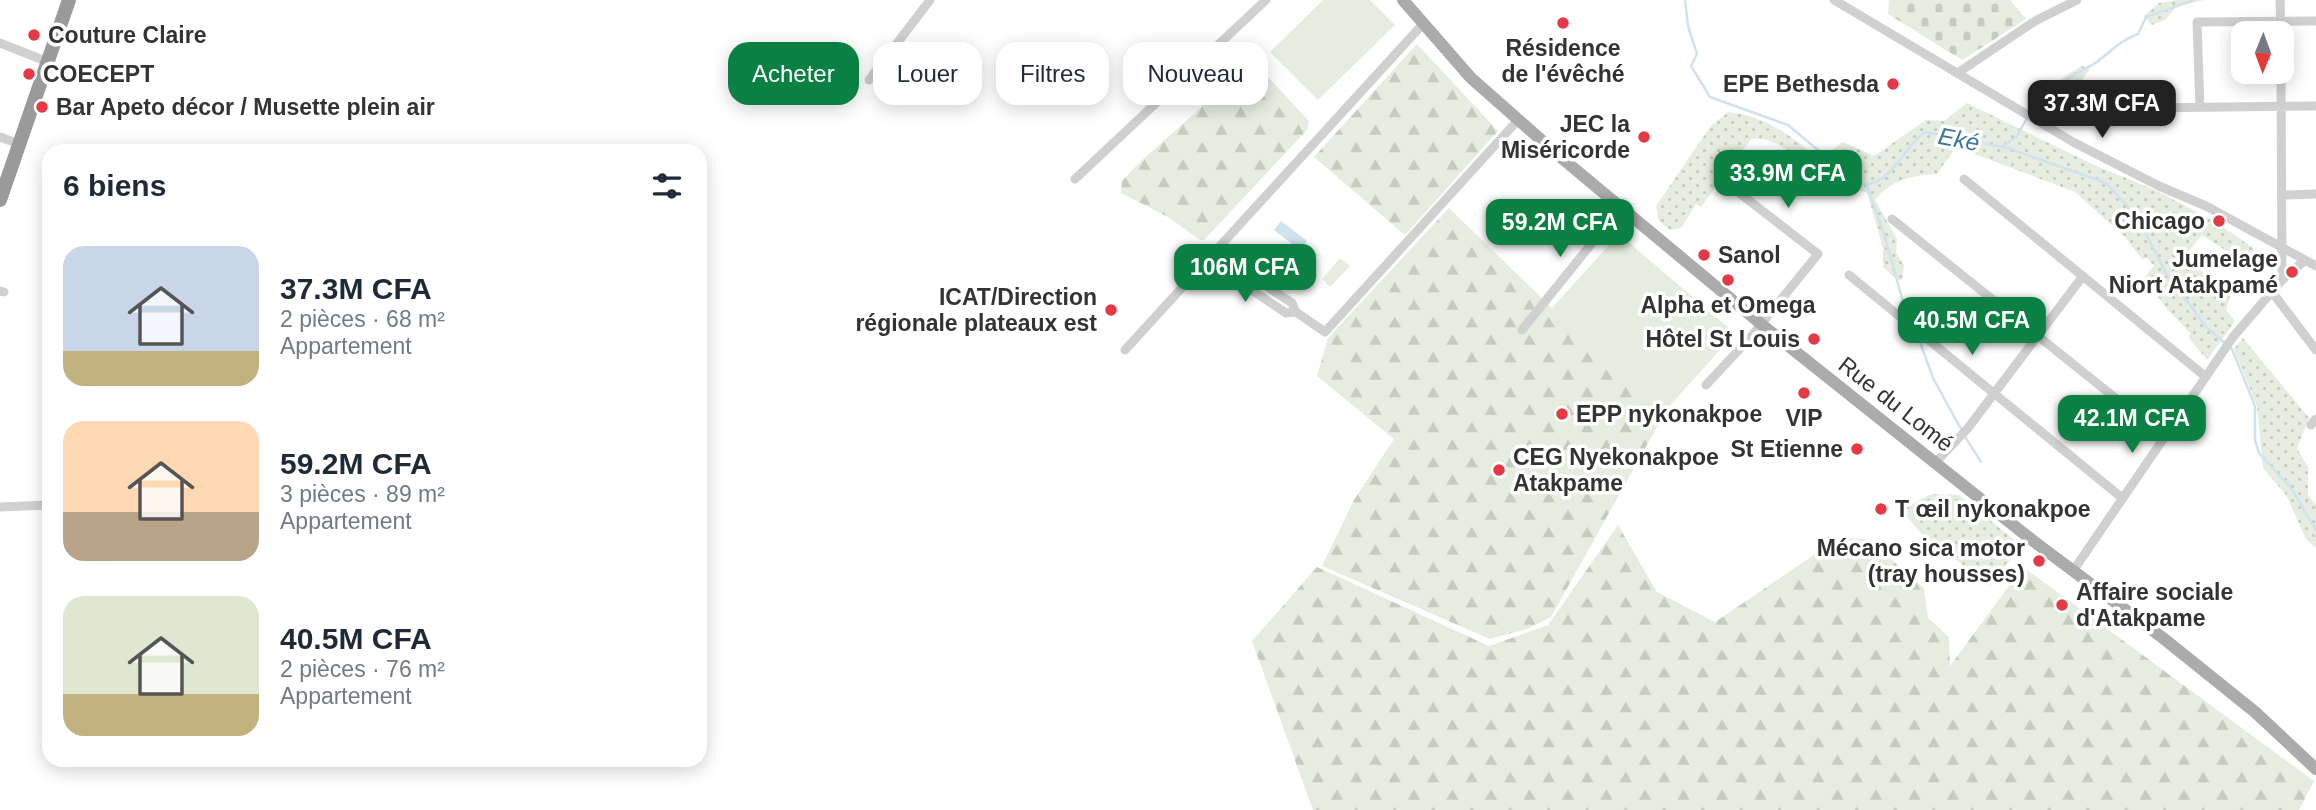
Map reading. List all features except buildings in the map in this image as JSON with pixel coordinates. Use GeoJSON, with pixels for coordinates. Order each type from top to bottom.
{"type":"FeatureCollection","features":[{"type":"Feature","properties":{"kind":"highway"},"geometry":{"type":"LineString","coordinates":[[0,200],[69,0]]}},
{"type":"Feature","properties":{"kind":"main road","name":"Rue du Lomé"},"geometry":{"type":"LineString","coordinates":[[1403,0],[1422,25],[1471,78],[1621,207],[1761,324],[2255,712],[2316,769]]}},
{"type":"Feature","properties":{"kind":"street"},"geometry":{"type":"LineString","coordinates":[[869,80],[930,0]]}},
{"type":"Feature","properties":{"kind":"street"},"geometry":{"type":"LineString","coordinates":[[1075,179],[1266,0]]}},
{"type":"Feature","properties":{"kind":"street"},"geometry":{"type":"LineString","coordinates":[[1835,0],[1959,72],[2033,119],[2159,186],[2206,206],[2316,266]]}},
{"type":"Feature","properties":{"kind":"street"},"geometry":{"type":"LineString","coordinates":[[1959,72],[2035,21],[2077,0]]}},
{"type":"Feature","properties":{"kind":"street"},"geometry":{"type":"LineString","coordinates":[[2280,0],[2281,21]]}},
{"type":"Feature","properties":{"kind":"street"},"geometry":{"type":"LineString","coordinates":[[2294,22],[2316,21]]}},
{"type":"Feature","properties":{"kind":"street"},"geometry":{"type":"LineString","coordinates":[[2200,107],[2197,22],[2231,22]]}},
{"type":"Feature","properties":{"kind":"street"},"geometry":{"type":"LineString","coordinates":[[1125,350],[1422,25]]}},
{"type":"Feature","properties":{"kind":"street"},"geometry":{"type":"LineString","coordinates":[[0,43],[48,62]]}},
{"type":"Feature","properties":{"kind":"street"},"geometry":{"type":"LineString","coordinates":[[2281,84],[2282,280]]}},
{"type":"Feature","properties":{"kind":"street"},"geometry":{"type":"LineString","coordinates":[[2053,109],[2316,106]]}},
{"type":"Feature","properties":{"kind":"street"},"geometry":{"type":"LineString","coordinates":[[1209,256],[1218,261],[1220,269],[1286,313],[1296,312],[1325,332],[1518,120]]}},
{"type":"Feature","properties":{"kind":"street"},"geometry":{"type":"LineString","coordinates":[[0,137],[19,145]]}},
{"type":"Feature","properties":{"kind":"street"},"geometry":{"type":"LineString","coordinates":[[1964,179],[2206,377]]}},
{"type":"Feature","properties":{"kind":"street"},"geometry":{"type":"LineString","coordinates":[[1706,385],[1761,324],[1818,254],[1738,192]]}},
{"type":"Feature","properties":{"kind":"street"},"geometry":{"type":"LineString","coordinates":[[2282,195],[2316,194]]}},
{"type":"Feature","properties":{"kind":"street"},"geometry":{"type":"LineString","coordinates":[[1522,330],[1621,207]]}},
{"type":"Feature","properties":{"kind":"street"},"geometry":{"type":"LineString","coordinates":[[1892,219],[2164,437]]}},
{"type":"Feature","properties":{"kind":"street"},"geometry":{"type":"LineString","coordinates":[[2073,570],[2233,337],[2282,280],[2305,260]]}},
{"type":"Feature","properties":{"kind":"street"},"geometry":{"type":"LineString","coordinates":[[1849,275],[2121,498]]}},
{"type":"Feature","properties":{"kind":"street"},"geometry":{"type":"LineString","coordinates":[[1936,462],[1957,436],[1968,428],[2083,276]]}},
{"type":"Feature","properties":{"kind":"street"},"geometry":{"type":"LineString","coordinates":[[2272,292],[2316,350]]}},
{"type":"Feature","properties":{"kind":"street"},"geometry":{"type":"LineString","coordinates":[[0,507],[42,505]]}},
{"type":"Feature","properties":{"kind":"green space"},"geometry":{"type":"Polygon","coordinates":[[[1323,0],[1370,0],[1395,25],[1318,100],[1270,52],[1323,0]]]}},
{"type":"Feature","properties":{"kind":"green space"},"geometry":{"type":"Polygon","coordinates":[[[1889,0],[2010,0],[2026,19],[1962,60],[1888,14],[1889,0]]]}},
{"type":"Feature","properties":{"kind":"green space"},"geometry":{"type":"Polygon","coordinates":[[[2204,0],[2177,6],[2165,20],[2152,25],[2144,16],[2159,3],[2204,0]]]}},
{"type":"Feature","properties":{"kind":"green space"},"geometry":{"type":"Polygon","coordinates":[[[1417,44],[1498,131],[1405,235],[1314,157],[1417,44]]]}},
{"type":"Feature","properties":{"kind":"green space"},"geometry":{"type":"Polygon","coordinates":[[[2082,66],[2090,69],[2082,80],[2037,115],[2034,112],[2047,91],[2082,66]]]}},
{"type":"Feature","properties":{"kind":"green space"},"geometry":{"type":"Polygon","coordinates":[[[1268,77],[1309,121],[1307,130],[1204,240],[1200,240],[1168,217],[1121,193],[1122,181],[1204,105],[1268,105],[1268,77]]]}},
{"type":"Feature","properties":{"kind":"green space"},"geometry":{"type":"Polygon","coordinates":[[[1967,103],[2094,165],[2155,190],[2216,222],[2253,248],[2254,254],[2231,254],[2202,235],[2183,258],[2231,292],[2226,310],[2235,321],[2207,360],[2189,338],[2190,333],[2167,309],[2144,278],[2154,266],[2147,258],[2142,259],[2125,237],[2075,192],[1956,147],[1937,174],[1895,183],[1875,200],[1897,239],[1896,253],[1904,265],[1902,280],[1897,280],[1883,267],[1883,248],[1867,193],[1850,186],[1848,172],[1831,157],[1830,151],[1843,142],[1874,156],[1926,120],[1944,121],[1967,103]]]}},
{"type":"Feature","properties":{"kind":"green space"},"geometry":{"type":"Polygon","coordinates":[[[1728,112],[1760,120],[1774,127],[1801,144],[1839,175],[1816,169],[1773,143],[1751,139],[1701,207],[1696,204],[1681,228],[1670,230],[1659,221],[1656,206],[1710,127],[1728,112]]]}},
{"type":"Feature","properties":{"kind":"green space"},"geometry":{"type":"Polygon","coordinates":[[[1449,208],[1552,308],[1667,409],[1551,617],[1527,629],[1490,639],[1322,566],[1354,500],[1394,439],[1317,376],[1328,338],[1449,208]]]}},
{"type":"Feature","properties":{"kind":"green space"},"geometry":{"type":"Polygon","coordinates":[[[1619,234],[1735,333],[1667,409],[1552,308],[1619,234]]]}},
{"type":"Feature","properties":{"kind":"green space"},"geometry":{"type":"Polygon","coordinates":[[[1340,258],[1350,266],[1330,287],[1322,279],[1340,258]]]}},
{"type":"Feature","properties":{"kind":"green space"},"geometry":{"type":"Polygon","coordinates":[[[2243,338],[2309,418],[2297,448],[2308,467],[2308,495],[2316,505],[2316,548],[2306,539],[2286,495],[2263,468],[2257,406],[2234,349],[2243,338]]]}},
{"type":"Feature","properties":{"kind":"green space"},"geometry":{"type":"Polygon","coordinates":[[[1931,494],[1959,495],[2017,542],[2017,550],[1990,586],[1922,534],[1901,510],[1931,494]]]}},
{"type":"Feature","properties":{"kind":"green space"},"geometry":{"type":"Polygon","coordinates":[[[1618,525],[1657,592],[1715,622],[1839,538],[1868,539],[1924,588],[1928,618],[1949,637],[1950,666],[2023,567],[2314,781],[2299,810],[1313,810],[1252,641],[1317,567],[1489,646],[1548,625],[1618,525]]]}},
{"type":"Feature","properties":{"kind":"water"},"geometry":{"type":"Polygon","coordinates":[[[1281,221],[1307,241],[1300,250],[1274,230],[1281,221]]]}},
{"type":"Feature","properties":{"kind":"waterway","name":"Eké"},"geometry":{"type":"LineString","coordinates":[[1685,0],[1688,26],[1697,54],[1691,66],[1710,97],[1788,125],[1856,182],[1867,184],[1886,175],[1925,132],[2008,148],[2106,183],[2138,218],[2167,275],[2207,328],[2232,349],[2255,406],[2255,440],[2259,453],[2291,488],[2316,530]]}},
{"type":"Feature","properties":{"kind":"waterway"},"geometry":{"type":"LineString","coordinates":[[2030,113],[2042,98],[2058,85],[2138,34],[2146,17],[2194,0]]}},
{"type":"Feature","properties":{"kind":"waterway"},"geometry":{"type":"LineString","coordinates":[[2002,147],[2017,136],[2027,118]]}},
{"type":"Feature","properties":{"kind":"waterway"},"geometry":{"type":"LineString","coordinates":[[1867,186],[1903,302],[1912,322]]}},
{"type":"Feature","properties":{"kind":"waterway"},"geometry":{"type":"LineString","coordinates":[[1917,334],[1933,378],[1961,429]]}},
{"type":"Feature","properties":{"kind":"waterway"},"geometry":{"type":"LineString","coordinates":[[1964,435],[1981,462]]}},
{"type":"Feature","properties":{"kind":"place","name":"Résidence de l'évêché"},"geometry":{"type":"Point","coordinates":[1563,23]}},
{"type":"Feature","properties":{"kind":"place","name":"Couture Claire"},"geometry":{"type":"Point","coordinates":[34,35]}},
{"type":"Feature","properties":{"kind":"place","name":"COECEPT"},"geometry":{"type":"Point","coordinates":[29,74]}},
{"type":"Feature","properties":{"kind":"place","name":"EPE Bethesda"},"geometry":{"type":"Point","coordinates":[1893,84]}},
{"type":"Feature","properties":{"kind":"place","name":"Bar Apeto décor / Musette plein air"},"geometry":{"type":"Point","coordinates":[42,107]}},
{"type":"Feature","properties":{"kind":"place","name":"JEC la Miséricorde"},"geometry":{"type":"Point","coordinates":[1644,137]}},
{"type":"Feature","properties":{"kind":"place","name":"Chicago"},"geometry":{"type":"Point","coordinates":[2219,221]}},
{"type":"Feature","properties":{"kind":"place","name":"Sanol"},"geometry":{"type":"Point","coordinates":[1704,255]}},
{"type":"Feature","properties":{"kind":"place","name":"Jumelage Niort Atakpamé"},"geometry":{"type":"Point","coordinates":[2292,272]}},
{"type":"Feature","properties":{"kind":"place","name":"Alpha et Omega"},"geometry":{"type":"Point","coordinates":[1728,280]}},
{"type":"Feature","properties":{"kind":"place","name":"ICAT/Direction régionale plateaux est"},"geometry":{"type":"Point","coordinates":[1111,310]}},
{"type":"Feature","properties":{"kind":"place","name":"Hôtel St Louis"},"geometry":{"type":"Point","coordinates":[1814,339]}},
{"type":"Feature","properties":{"kind":"place","name":"VIP"},"geometry":{"type":"Point","coordinates":[1804,393]}},
{"type":"Feature","properties":{"kind":"place","name":"EPP nykonakpoe"},"geometry":{"type":"Point","coordinates":[1562,414]}},
{"type":"Feature","properties":{"kind":"place","name":"St Etienne"},"geometry":{"type":"Point","coordinates":[1857,449]}},
{"type":"Feature","properties":{"kind":"place","name":"CEG Nyekonakpoe Atakpame"},"geometry":{"type":"Point","coordinates":[1499,470]}},
{"type":"Feature","properties":{"kind":"place","name":"T œil nykonakpoe"},"geometry":{"type":"Point","coordinates":[1881,509]}},
{"type":"Feature","properties":{"kind":"place","name":"Mécano sica motor (tray housses)"},"geometry":{"type":"Point","coordinates":[2039,561]}},
{"type":"Feature","properties":{"kind":"place","name":"Affaire sociale d'Atakpame"},"geometry":{"type":"Point","coordinates":[2062,605]}}]}
